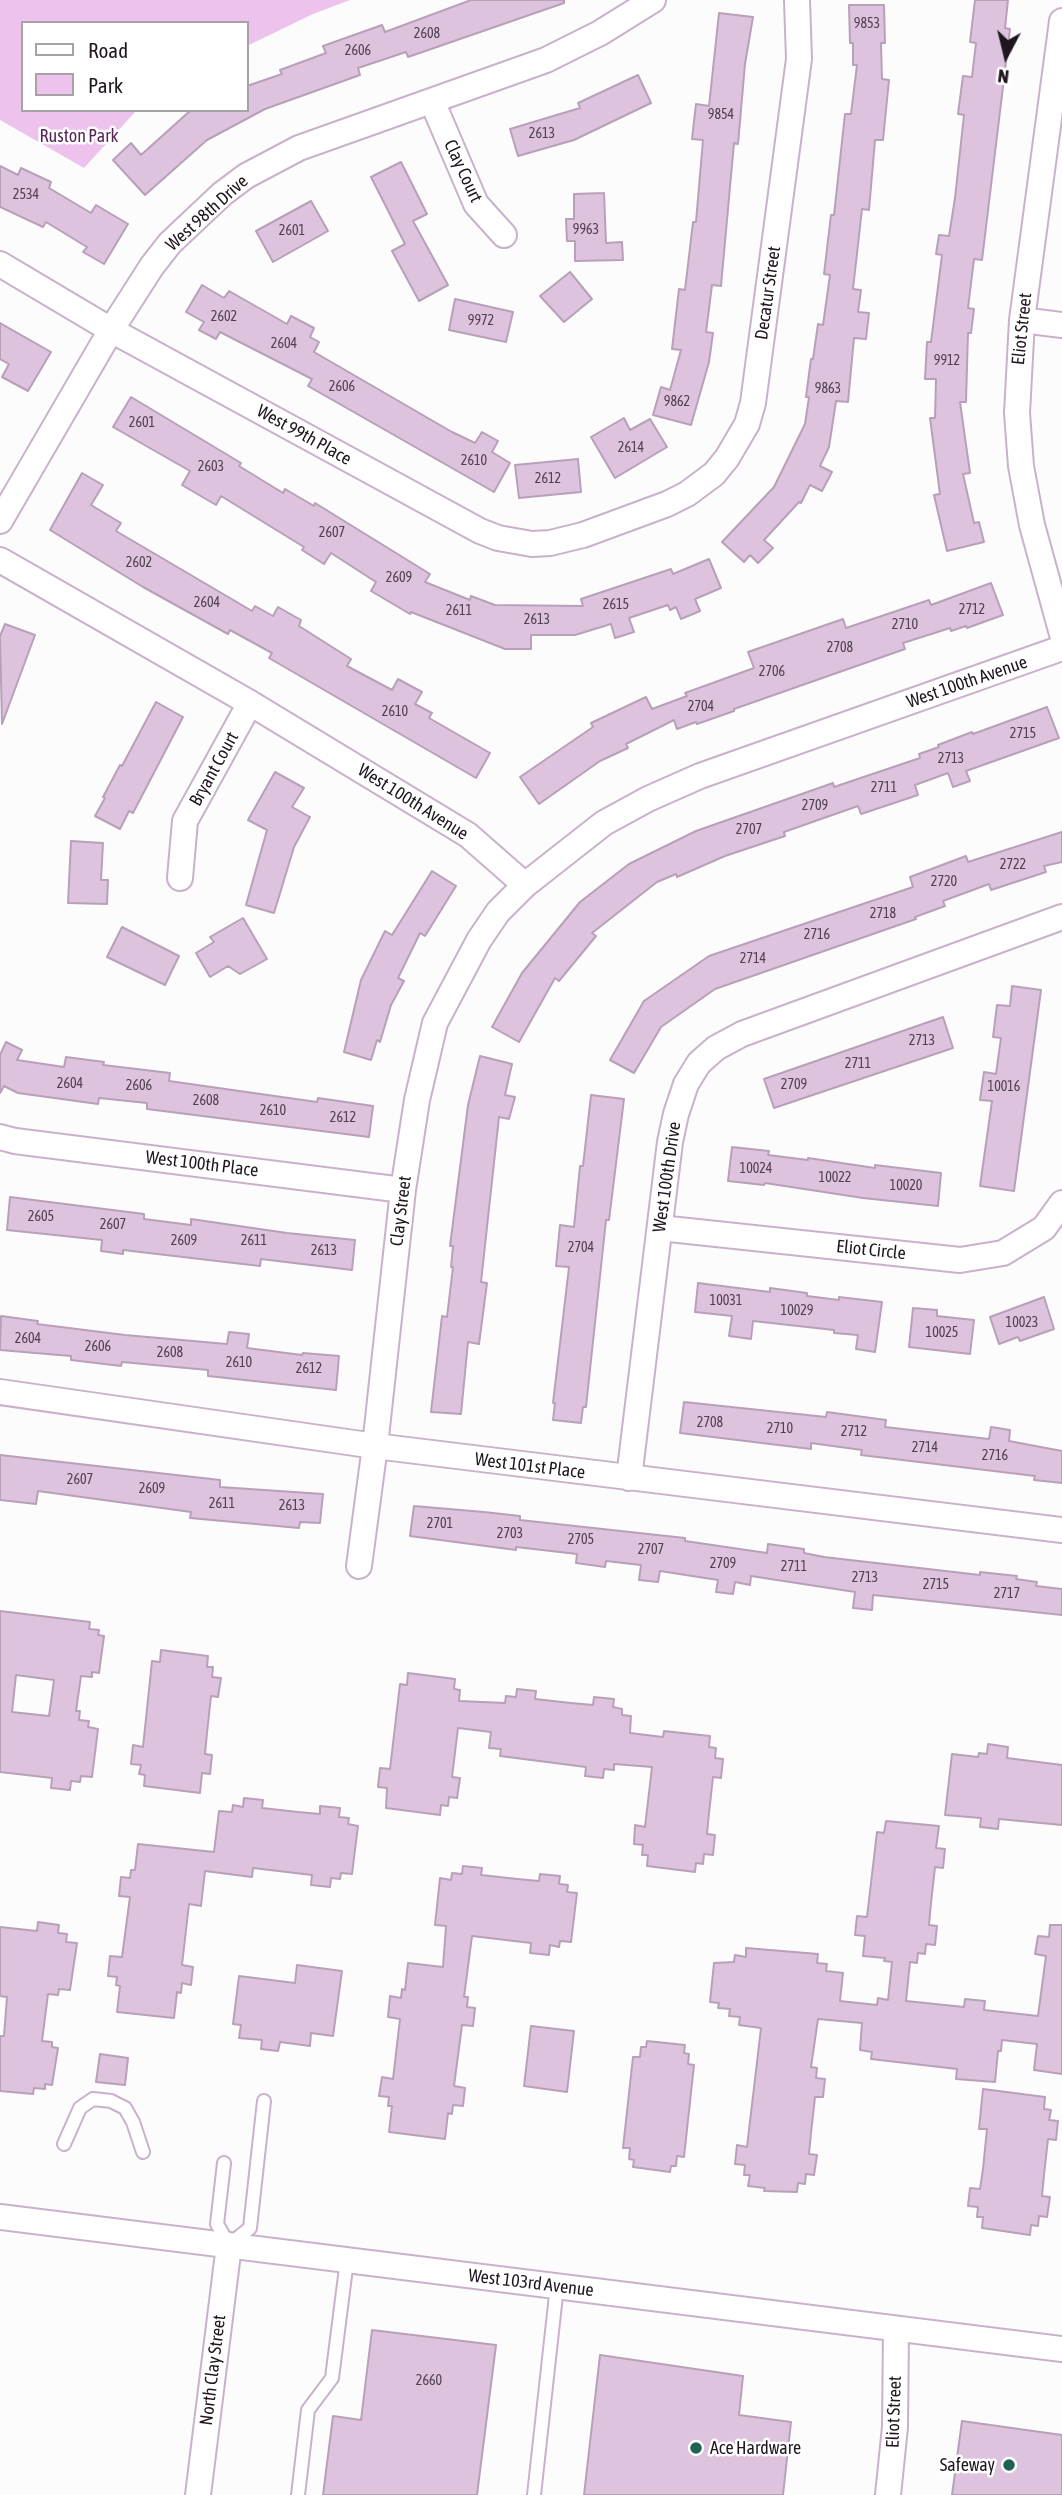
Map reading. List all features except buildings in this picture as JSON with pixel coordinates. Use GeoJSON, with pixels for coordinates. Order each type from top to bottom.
{"type":"FeatureCollection","features":[{"type":"Feature","properties":{"kind":"street","name":"West 98th Drive"},"geometry":{"type":"LineString","coordinates":[[0,521],[111,330],[152,266],[170,243],[222,194],[246,176],[299,148],[546,60],[600,33],[653,0]]}},
{"type":"Feature","properties":{"kind":"street","name":"Decatur Street"},"geometry":{"type":"LineString","coordinates":[[624,521],[677,499],[714,474],[747,424],[753,403],[799,59],[797,0]]}},
{"type":"Feature","properties":{"kind":"street","name":"Eliot Street"},"geometry":{"type":"LineString","coordinates":[[1062,21],[1060,62],[1022,320],[1017,413],[1021,466],[1032,525],[1062,634]]}},
{"type":"Feature","properties":{"kind":"street","name":"Clay Court"},"geometry":{"type":"LineString","coordinates":[[432,101],[476,204],[504,235]]}},
{"type":"Feature","properties":{"kind":"street","name":"West 99th Place"},"geometry":{"type":"LineString","coordinates":[[0,264],[111,330],[480,531],[519,542],[550,543],[624,521]]}},
{"type":"Feature","properties":{"kind":"street"},"geometry":{"type":"LineString","coordinates":[[1022,320],[1062,325]]}},
{"type":"Feature","properties":{"kind":"street","name":"West 100th Avenue"},"geometry":{"type":"LineString","coordinates":[[0,560],[250,704],[468,835],[525,885],[604,823],[648,799],[700,776],[1062,648]]}},
{"type":"Feature","properties":{"kind":"street","name":"Bryant Court"},"geometry":{"type":"LineString","coordinates":[[180,878],[185,821],[250,704]]}},
{"type":"Feature","properties":{"kind":"street","name":"Clay Street"},"geometry":{"type":"LineString","coordinates":[[359,1566],[403,1189],[417,1100],[435,1023],[478,940],[498,912],[525,885]]}},
{"type":"Feature","properties":{"kind":"street","name":"West 100th Drive"},"geometry":{"type":"LineString","coordinates":[[629,1478],[670,1142],[686,1084],[699,1063],[716,1048],[742,1034],[1062,917]]}},
{"type":"Feature","properties":{"kind":"street","name":"West 100th Place"},"geometry":{"type":"LineString","coordinates":[[0,1137],[28,1143],[403,1189]]}},
{"type":"Feature","properties":{"kind":"street","name":"Eliot Circle"},"geometry":{"type":"LineString","coordinates":[[660,1228],[960,1260],[1003,1253],[1044,1228],[1062,1203]]}},
{"type":"Feature","properties":{"kind":"street","name":"West 101st Place"},"geometry":{"type":"LineString","coordinates":[[0,1392],[375,1446],[1062,1530]]}},
{"type":"Feature","properties":{"kind":"street","name":"West 103rd Avenue"},"geometry":{"type":"LineString","coordinates":[[0,2217],[1062,2349]]}},
{"type":"Feature","properties":{"kind":"street","name":"North Clay Street"},"geometry":{"type":"LineString","coordinates":[[198,2495],[229,2245]]}},
{"type":"Feature","properties":{"kind":"street","name":"Eliot Street"},"geometry":{"type":"LineString","coordinates":[[888,2495],[895,2427],[896,2329]]}},
{"type":"Feature","properties":{"kind":"lane"},"geometry":{"type":"LineString","coordinates":[[65,2144],[80,2108],[93,2099],[111,2101],[125,2108],[133,2122],[143,2152]]}},
{"type":"Feature","properties":{"kind":"lane"},"geometry":{"type":"LineString","coordinates":[[224,2164],[217,2224],[229,2245],[250,2228],[264,2101]]}},
{"type":"Feature","properties":{"kind":"lane"},"geometry":{"type":"LineString","coordinates":[[298,2495],[308,2410],[331,2378],[347,2260]]}},
{"type":"Feature","properties":{"kind":"lane"},"geometry":{"type":"LineString","coordinates":[[534,2495],[556,2286]]}},
{"type":"Feature","properties":{"kind":"green space","name":"Ruston Park"},"geometry":{"type":"Polygon","coordinates":[[[0,0],[350,0],[313,14],[248,46],[248,21],[21,21],[21,112],[135,112],[84,168],[0,120],[0,0]]]}},
{"type":"Feature","properties":{"kind":"place","name":"Ace Hardware"},"geometry":{"type":"Point","coordinates":[696,2448]}},
{"type":"Feature","properties":{"kind":"place","name":"Safeway"},"geometry":{"type":"Point","coordinates":[1009,2465]}}]}
